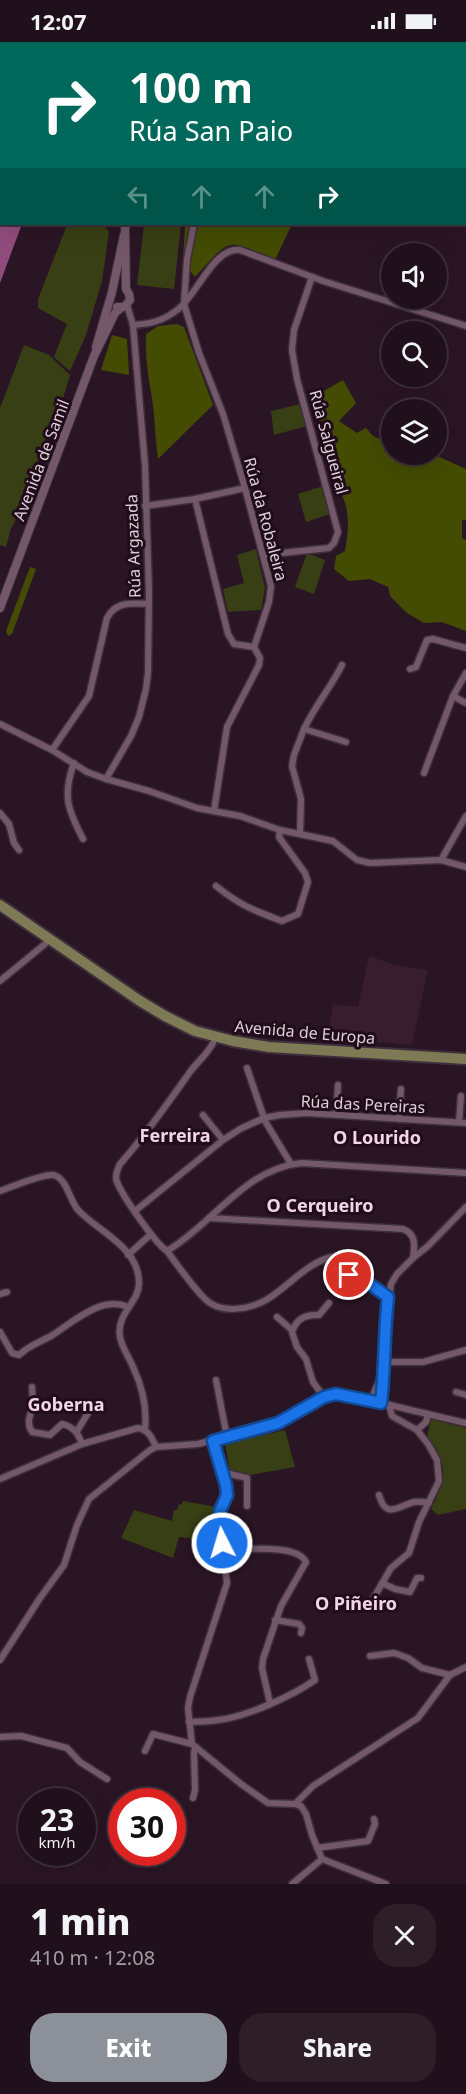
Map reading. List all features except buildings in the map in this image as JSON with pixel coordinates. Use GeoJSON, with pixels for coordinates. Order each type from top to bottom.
{"type":"FeatureCollection","features":[{"type":"Feature","properties":{"kind":"main road","name":"Avenida de Europa"},"geometry":{"type":"LineString","coordinates":[[0,905],[140,1001],[195,1031],[259,1046],[466,1059]]}},
{"type":"Feature","properties":{"kind":"main road","name":"Avenida de Europa"},"geometry":{"type":"LineString","coordinates":[[0,913],[163,1023],[213,1044],[255,1051],[466,1065]]}},
{"type":"Feature","properties":{"kind":"street","name":"Avenida de Samil"},"geometry":{"type":"LineString","coordinates":[[0,608],[94,356],[111,295],[125,225]]}},
{"type":"Feature","properties":{"kind":"street"},"geometry":{"type":"LineString","coordinates":[[184,304],[187,260],[194,225]]}},
{"type":"Feature","properties":{"kind":"street","name":"Avenida de Samil"},"geometry":{"type":"LineString","coordinates":[[124,235],[126,289]]}},
{"type":"Feature","properties":{"kind":"street"},"geometry":{"type":"LineString","coordinates":[[133,326],[161,321],[184,304],[213,265],[226,252],[234,249],[312,277],[466,326]]}},
{"type":"Feature","properties":{"kind":"street","name":"Rúa Salgueiral"},"geometry":{"type":"LineString","coordinates":[[263,555],[329,548],[334,543],[338,532],[297,379],[292,350],[294,330],[312,277]]}},
{"type":"Feature","properties":{"kind":"street"},"geometry":{"type":"LineString","coordinates":[[117,288],[126,289],[130,297],[124,306],[112,304],[111,295],[117,288]]}},
{"type":"Feature","properties":{"kind":"street","name":"Rúa da Robaleira"},"geometry":{"type":"LineString","coordinates":[[184,304],[199,353],[223,414],[263,555],[271,594],[254,646]]}},
{"type":"Feature","properties":{"kind":"street","name":"Avenida de Samil"},"geometry":{"type":"LineString","coordinates":[[94,356],[115,313],[124,306]]}},
{"type":"Feature","properties":{"kind":"street","name":"Rúa Argazada"},"geometry":{"type":"LineString","coordinates":[[106,779],[131,736],[139,717],[148,673],[145,465],[133,326],[124,306]]}},
{"type":"Feature","properties":{"kind":"street"},"geometry":{"type":"LineString","coordinates":[[145,506],[195,499],[245,488]]}},
{"type":"Feature","properties":{"kind":"street"},"geometry":{"type":"LineString","coordinates":[[195,499],[228,634],[234,644],[254,646],[260,658],[259,665],[227,727],[214,811]]}},
{"type":"Feature","properties":{"kind":"street"},"geometry":{"type":"LineString","coordinates":[[52,750],[89,696],[107,618],[111,611],[117,605],[148,604]]}},
{"type":"Feature","properties":{"kind":"street"},"geometry":{"type":"LineString","coordinates":[[410,669],[416,667],[427,640],[433,639],[466,648]]}},
{"type":"Feature","properties":{"kind":"street"},"geometry":{"type":"LineString","coordinates":[[300,834],[301,799],[292,766],[294,755],[315,707],[335,680],[342,665]]}},
{"type":"Feature","properties":{"kind":"street"},"geometry":{"type":"LineString","coordinates":[[424,773],[453,696],[466,673]]}},
{"type":"Feature","properties":{"kind":"street"},"geometry":{"type":"LineString","coordinates":[[453,696],[466,703]]}},
{"type":"Feature","properties":{"kind":"street"},"geometry":{"type":"LineString","coordinates":[[0,724],[52,750],[87,772],[197,808],[240,816],[280,830],[333,841],[357,860],[370,863],[441,860],[466,867]]}},
{"type":"Feature","properties":{"kind":"street"},"geometry":{"type":"LineString","coordinates":[[304,729],[346,742]]}},
{"type":"Feature","properties":{"kind":"street"},"geometry":{"type":"LineString","coordinates":[[74,763],[66,791],[68,807],[83,839]]}},
{"type":"Feature","properties":{"kind":"street"},"geometry":{"type":"LineString","coordinates":[[0,813],[9,824],[14,843],[19,850]]}},
{"type":"Feature","properties":{"kind":"street"},"geometry":{"type":"LineString","coordinates":[[441,860],[466,816]]}},
{"type":"Feature","properties":{"kind":"street"},"geometry":{"type":"LineString","coordinates":[[216,886],[239,904],[256,913],[282,921],[298,914],[308,882],[279,837],[280,830]]}},
{"type":"Feature","properties":{"kind":"street"},"geometry":{"type":"LineString","coordinates":[[0,981],[45,944]]}},
{"type":"Feature","properties":{"kind":"street"},"geometry":{"type":"LineString","coordinates":[[213,1044],[120,1164],[116,1178],[120,1188],[150,1234],[167,1251],[205,1299],[215,1307],[225,1309],[266,1300],[314,1264],[327,1257],[336,1256],[333,1271],[335,1274],[364,1280],[388,1297]]}},
{"type":"Feature","properties":{"kind":"street"},"geometry":{"type":"LineString","coordinates":[[248,1068],[264,1118],[291,1164]]}},
{"type":"Feature","properties":{"kind":"street"},"geometry":{"type":"LineString","coordinates":[[336,1115],[338,1085]]}},
{"type":"Feature","properties":{"kind":"street"},"geometry":{"type":"LineString","coordinates":[[399,1119],[401,1089]]}},
{"type":"Feature","properties":{"kind":"street"},"geometry":{"type":"LineString","coordinates":[[461,1096],[463,1123]]}},
{"type":"Feature","properties":{"kind":"street","name":"Rúa das Pereiras"},"geometry":{"type":"LineString","coordinates":[[135,1211],[224,1140],[240,1129],[264,1118],[294,1113],[463,1123]]}},
{"type":"Feature","properties":{"kind":"street"},"geometry":{"type":"LineString","coordinates":[[203,1115],[224,1140]]}},
{"type":"Feature","properties":{"kind":"street"},"geometry":{"type":"LineString","coordinates":[[167,1251],[266,1172],[291,1164],[466,1173]]}},
{"type":"Feature","properties":{"kind":"street"},"geometry":{"type":"LineString","coordinates":[[0,1191],[47,1176],[57,1177],[63,1183],[76,1209],[109,1234],[128,1255],[137,1270],[139,1283],[135,1298],[120,1325],[120,1340],[135,1372],[145,1406],[145,1429],[156,1447]]}},
{"type":"Feature","properties":{"kind":"street"},"geometry":{"type":"LineString","coordinates":[[381,1403],[388,1297],[393,1279],[466,1207]]}},
{"type":"Feature","properties":{"kind":"street"},"geometry":{"type":"LineString","coordinates":[[209,1218],[403,1229],[410,1232],[414,1240],[413,1258]]}},
{"type":"Feature","properties":{"kind":"street"},"geometry":{"type":"LineString","coordinates":[[128,1255],[150,1234]]}},
{"type":"Feature","properties":{"kind":"street"},"geometry":{"type":"LineString","coordinates":[[414,1240],[428,1246]]}},
{"type":"Feature","properties":{"kind":"street"},"geometry":{"type":"LineString","coordinates":[[292,1330],[302,1317],[319,1315],[329,1303]]}},
{"type":"Feature","properties":{"kind":"street"},"geometry":{"type":"LineString","coordinates":[[0,1332],[12,1353],[19,1355],[64,1326],[101,1306],[122,1304],[128,1307]]}},
{"type":"Feature","properties":{"kind":"street"},"geometry":{"type":"LineString","coordinates":[[277,1317],[292,1330],[294,1339],[306,1359],[313,1382],[324,1397]]}},
{"type":"Feature","properties":{"kind":"street"},"geometry":{"type":"LineString","coordinates":[[383,1362],[423,1362],[466,1350]]}},
{"type":"Feature","properties":{"kind":"street"},"geometry":{"type":"LineString","coordinates":[[371,1400],[383,1372]]}},
{"type":"Feature","properties":{"kind":"street"},"geometry":{"type":"LineString","coordinates":[[216,1380],[227,1437]]}},
{"type":"Feature","properties":{"kind":"street"},"geometry":{"type":"LineString","coordinates":[[32,1387],[33,1406],[28,1424],[32,1432],[51,1435],[62,1424],[77,1431],[82,1444]]}},
{"type":"Feature","properties":{"kind":"street"},"geometry":{"type":"LineString","coordinates":[[456,1392],[466,1395]]}},
{"type":"Feature","properties":{"kind":"street"},"geometry":{"type":"LineString","coordinates":[[0,1660],[40,1598],[64,1566],[77,1525],[89,1499],[156,1447],[213,1441],[285,1420],[324,1397],[344,1394],[466,1423]]}},
{"type":"Feature","properties":{"kind":"street"},"geometry":{"type":"LineString","coordinates":[[373,1599],[391,1568],[409,1553],[419,1522],[439,1481],[439,1467],[434,1454],[417,1430],[393,1416],[389,1404]]}},
{"type":"Feature","properties":{"kind":"street"},"geometry":{"type":"LineString","coordinates":[[77,1431],[93,1405]]}},
{"type":"Feature","properties":{"kind":"street"},"geometry":{"type":"LineString","coordinates":[[417,1430],[426,1422],[428,1414]]}},
{"type":"Feature","properties":{"kind":"street"},"geometry":{"type":"LineString","coordinates":[[0,1479],[82,1444],[138,1428],[145,1429]]}},
{"type":"Feature","properties":{"kind":"street"},"geometry":{"type":"LineString","coordinates":[[193,1798],[195,1790],[194,1746],[188,1708],[227,1583],[219,1520],[227,1495],[213,1441]]}},
{"type":"Feature","properties":{"kind":"street"},"geometry":{"type":"LineString","coordinates":[[223,1475],[230,1474],[247,1478],[247,1506]]}},
{"type":"Feature","properties":{"kind":"street"},"geometry":{"type":"LineString","coordinates":[[379,1495],[385,1508],[393,1510],[414,1502],[429,1503]]}},
{"type":"Feature","properties":{"kind":"street"},"geometry":{"type":"LineString","coordinates":[[224,1550],[284,1550],[294,1552],[305,1559],[306,1564],[288,1591],[275,1620],[262,1663],[270,1703]]}},
{"type":"Feature","properties":{"kind":"street"},"geometry":{"type":"LineString","coordinates":[[382,1583],[410,1592],[417,1578],[421,1578]]}},
{"type":"Feature","properties":{"kind":"street"},"geometry":{"type":"LineString","coordinates":[[275,1620],[300,1624],[301,1633]]}},
{"type":"Feature","properties":{"kind":"street"},"geometry":{"type":"LineString","coordinates":[[370,1656],[394,1653],[408,1658],[422,1668],[450,1675]]}},
{"type":"Feature","properties":{"kind":"street"},"geometry":{"type":"LineString","coordinates":[[189,1722],[231,1718],[300,1690],[315,1680],[309,1659]]}},
{"type":"Feature","properties":{"kind":"street"},"geometry":{"type":"LineString","coordinates":[[295,1804],[313,1786],[418,1718],[450,1675],[466,1667]]}},
{"type":"Feature","properties":{"kind":"street"},"geometry":{"type":"LineString","coordinates":[[145,1751],[149,1738],[153,1734],[194,1746],[268,1803],[301,1806],[322,1860],[387,1884]]}},
{"type":"Feature","properties":{"kind":"street"},"geometry":{"type":"LineString","coordinates":[[0,1737],[21,1736],[67,1748],[89,1769],[108,1779]]}},
{"type":"Feature","properties":{"kind":"street"},"geometry":{"type":"LineString","coordinates":[[317,1848],[368,1840],[375,1824],[374,1819]]}},
{"type":"Feature","properties":{"kind":"street"},"geometry":{"type":"LineString","coordinates":[[292,1884],[322,1860]]}},
{"type":"Feature","properties":{"kind":"shaded area"},"geometry":{"type":"Polygon","coordinates":[[[0,225],[22,225],[0,283],[0,225]]]}},
{"type":"Feature","properties":{"kind":"shaded area"},"geometry":{"type":"Polygon","coordinates":[[[369,956],[396,965],[428,970],[412,1045],[328,1038],[333,1004],[358,1007],[369,956]]]}},
{"type":"Feature","properties":{"kind":"green space"},"geometry":{"type":"Polygon","coordinates":[[[67,225],[104,225],[109,232],[102,281],[86,335],[70,371],[54,357],[67,324],[38,308],[38,299],[67,225]]]}},
{"type":"Feature","properties":{"kind":"green space"},"geometry":{"type":"Polygon","coordinates":[[[144,225],[181,225],[174,289],[137,285],[144,225]]]}},
{"type":"Feature","properties":{"kind":"green space"},"geometry":{"type":"Polygon","coordinates":[[[185,225],[292,225],[275,260],[247,248],[230,245],[216,254],[195,277],[183,263],[185,225]]]}},
{"type":"Feature","properties":{"kind":"green space"},"geometry":{"type":"Polygon","coordinates":[[[177,324],[184,327],[213,405],[158,459],[147,366],[146,334],[158,326],[177,324]]]}},
{"type":"Feature","properties":{"kind":"green space"},"geometry":{"type":"Polygon","coordinates":[[[112,335],[127,339],[129,375],[101,370],[112,335]]]}},
{"type":"Feature","properties":{"kind":"green space"},"geometry":{"type":"Polygon","coordinates":[[[24,345],[49,355],[70,375],[61,405],[11,528],[6,547],[0,545],[0,408],[24,345]]]}},
{"type":"Feature","properties":{"kind":"green space"},"geometry":{"type":"Polygon","coordinates":[[[343,380],[356,403],[339,421],[357,433],[366,428],[373,436],[381,440],[381,465],[447,465],[447,460],[466,469],[466,520],[462,520],[462,538],[466,540],[466,631],[442,622],[424,623],[407,613],[390,596],[388,587],[370,579],[349,581],[334,569],[336,556],[345,551],[348,519],[346,506],[336,483],[323,440],[315,396],[343,380]]]}},
{"type":"Feature","properties":{"kind":"green space"},"geometry":{"type":"Polygon","coordinates":[[[301,404],[307,426],[274,435],[271,411],[301,404]]]}},
{"type":"Feature","properties":{"kind":"green space"},"geometry":{"type":"Polygon","coordinates":[[[323,486],[330,514],[306,522],[298,494],[323,486]]]}},
{"type":"Feature","properties":{"kind":"green space"},"geometry":{"type":"Polygon","coordinates":[[[256,549],[265,588],[261,610],[228,612],[223,589],[244,583],[237,555],[256,549]]]}},
{"type":"Feature","properties":{"kind":"green space"},"geometry":{"type":"Polygon","coordinates":[[[307,553],[325,560],[314,594],[295,587],[307,553]]]}},
{"type":"Feature","properties":{"kind":"green space"},"geometry":{"type":"Polygon","coordinates":[[[30,567],[36,569],[12,634],[8,636],[6,631],[30,567]]]}},
{"type":"Feature","properties":{"kind":"green space"},"geometry":{"type":"Polygon","coordinates":[[[431,1419],[466,1428],[466,1509],[438,1515],[431,1509],[443,1480],[443,1472],[439,1456],[427,1437],[431,1419]]]}},
{"type":"Feature","properties":{"kind":"green space"},"geometry":{"type":"Polygon","coordinates":[[[285,1430],[295,1467],[250,1475],[230,1472],[225,1444],[285,1430]]]}},
{"type":"Feature","properties":{"kind":"green space"},"geometry":{"type":"Polygon","coordinates":[[[183,1501],[217,1507],[215,1516],[217,1541],[179,1537],[173,1558],[121,1538],[134,1510],[172,1521],[174,1510],[177,1510],[183,1501]]]}},
{"type":"Feature","properties":{"kind":"district","name":"Ferreira"},"geometry":{"type":"Point","coordinates":[175,1136]}},
{"type":"Feature","properties":{"kind":"district","name":"O Lourido"},"geometry":{"type":"Point","coordinates":[377,1138]}},
{"type":"Feature","properties":{"kind":"district","name":"O Cerqueiro"},"geometry":{"type":"Point","coordinates":[320,1206]}},
{"type":"Feature","properties":{"kind":"district","name":"Goberna"},"geometry":{"type":"Point","coordinates":[66,1405]}},
{"type":"Feature","properties":{"kind":"district","name":"O Piñeiro"},"geometry":{"type":"Point","coordinates":[356,1604]}},
{"type":"Feature","properties":{"kind":"route"},"geometry":{"type":"LineString","coordinates":[[222,1543],[219,1520],[227,1495],[213,1441],[278,1423],[324,1397],[336,1394],[381,1403],[388,1297],[364,1280],[349,1275]]}}]}
